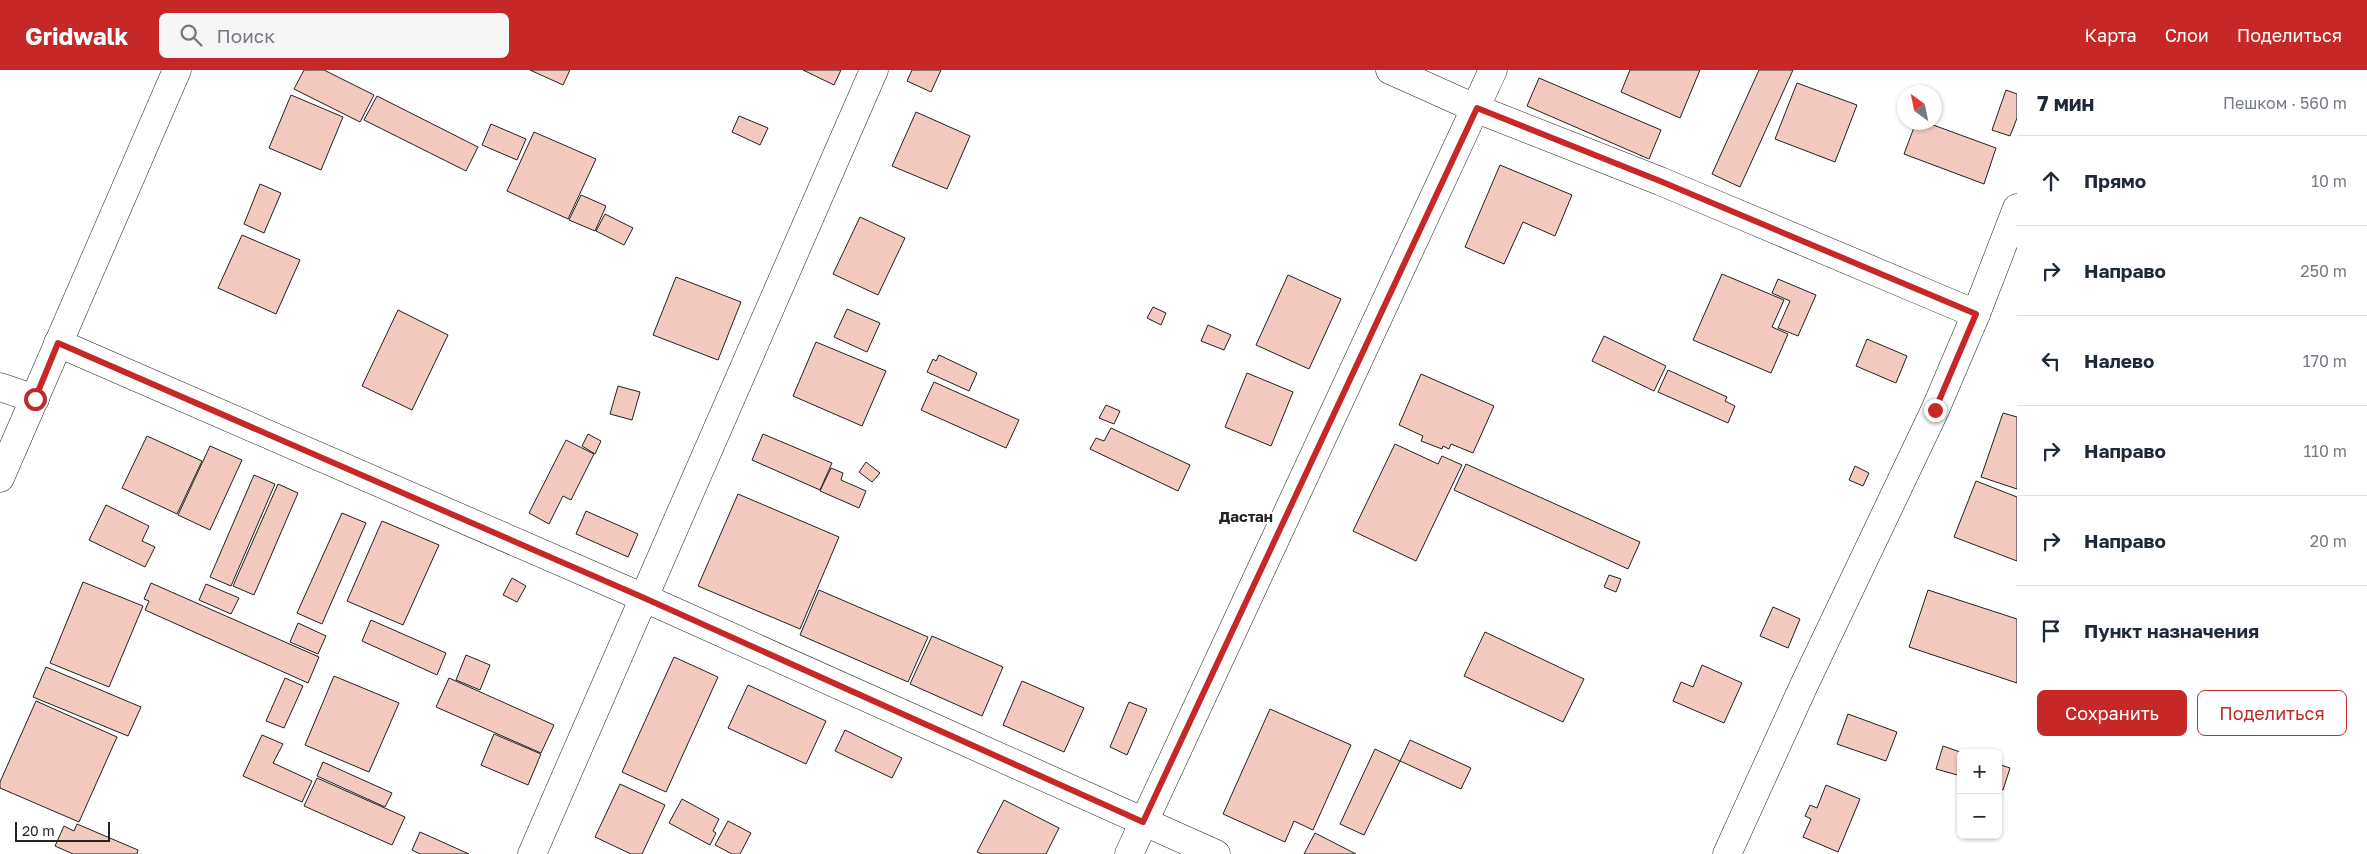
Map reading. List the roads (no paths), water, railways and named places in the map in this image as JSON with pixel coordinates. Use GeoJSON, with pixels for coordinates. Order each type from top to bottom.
{"type":"FeatureCollection","features":[{"type":"Feature","properties":{"kind":"street"},"geometry":{"type":"LineString","coordinates":[[0,478],[177,70]]}},
{"type":"Feature","properties":{"kind":"street"},"geometry":{"type":"LineString","coordinates":[[532,854],[642,597],[874,70]]}},
{"type":"Feature","properties":{"kind":"street"},"geometry":{"type":"LineString","coordinates":[[1390,70],[1477,108],[1660,181],[1976,314]]}},
{"type":"Feature","properties":{"kind":"street"},"geometry":{"type":"LineString","coordinates":[[1129,854],[1493,70]]}},
{"type":"Feature","properties":{"kind":"street"},"geometry":{"type":"LineString","coordinates":[[1727,854],[1805,683],[1935,410],[1976,314],[2017,208]]}},
{"type":"Feature","properties":{"kind":"street"},"geometry":{"type":"LineString","coordinates":[[58,343],[642,597],[1216,854]]}},
{"type":"Feature","properties":{"kind":"street"},"geometry":{"type":"LineString","coordinates":[[0,387],[35,399]]}},
{"type":"Feature","properties":{"kind":"district","name":"Дастан"},"geometry":{"type":"Point","coordinates":[1246,517]}}]}
